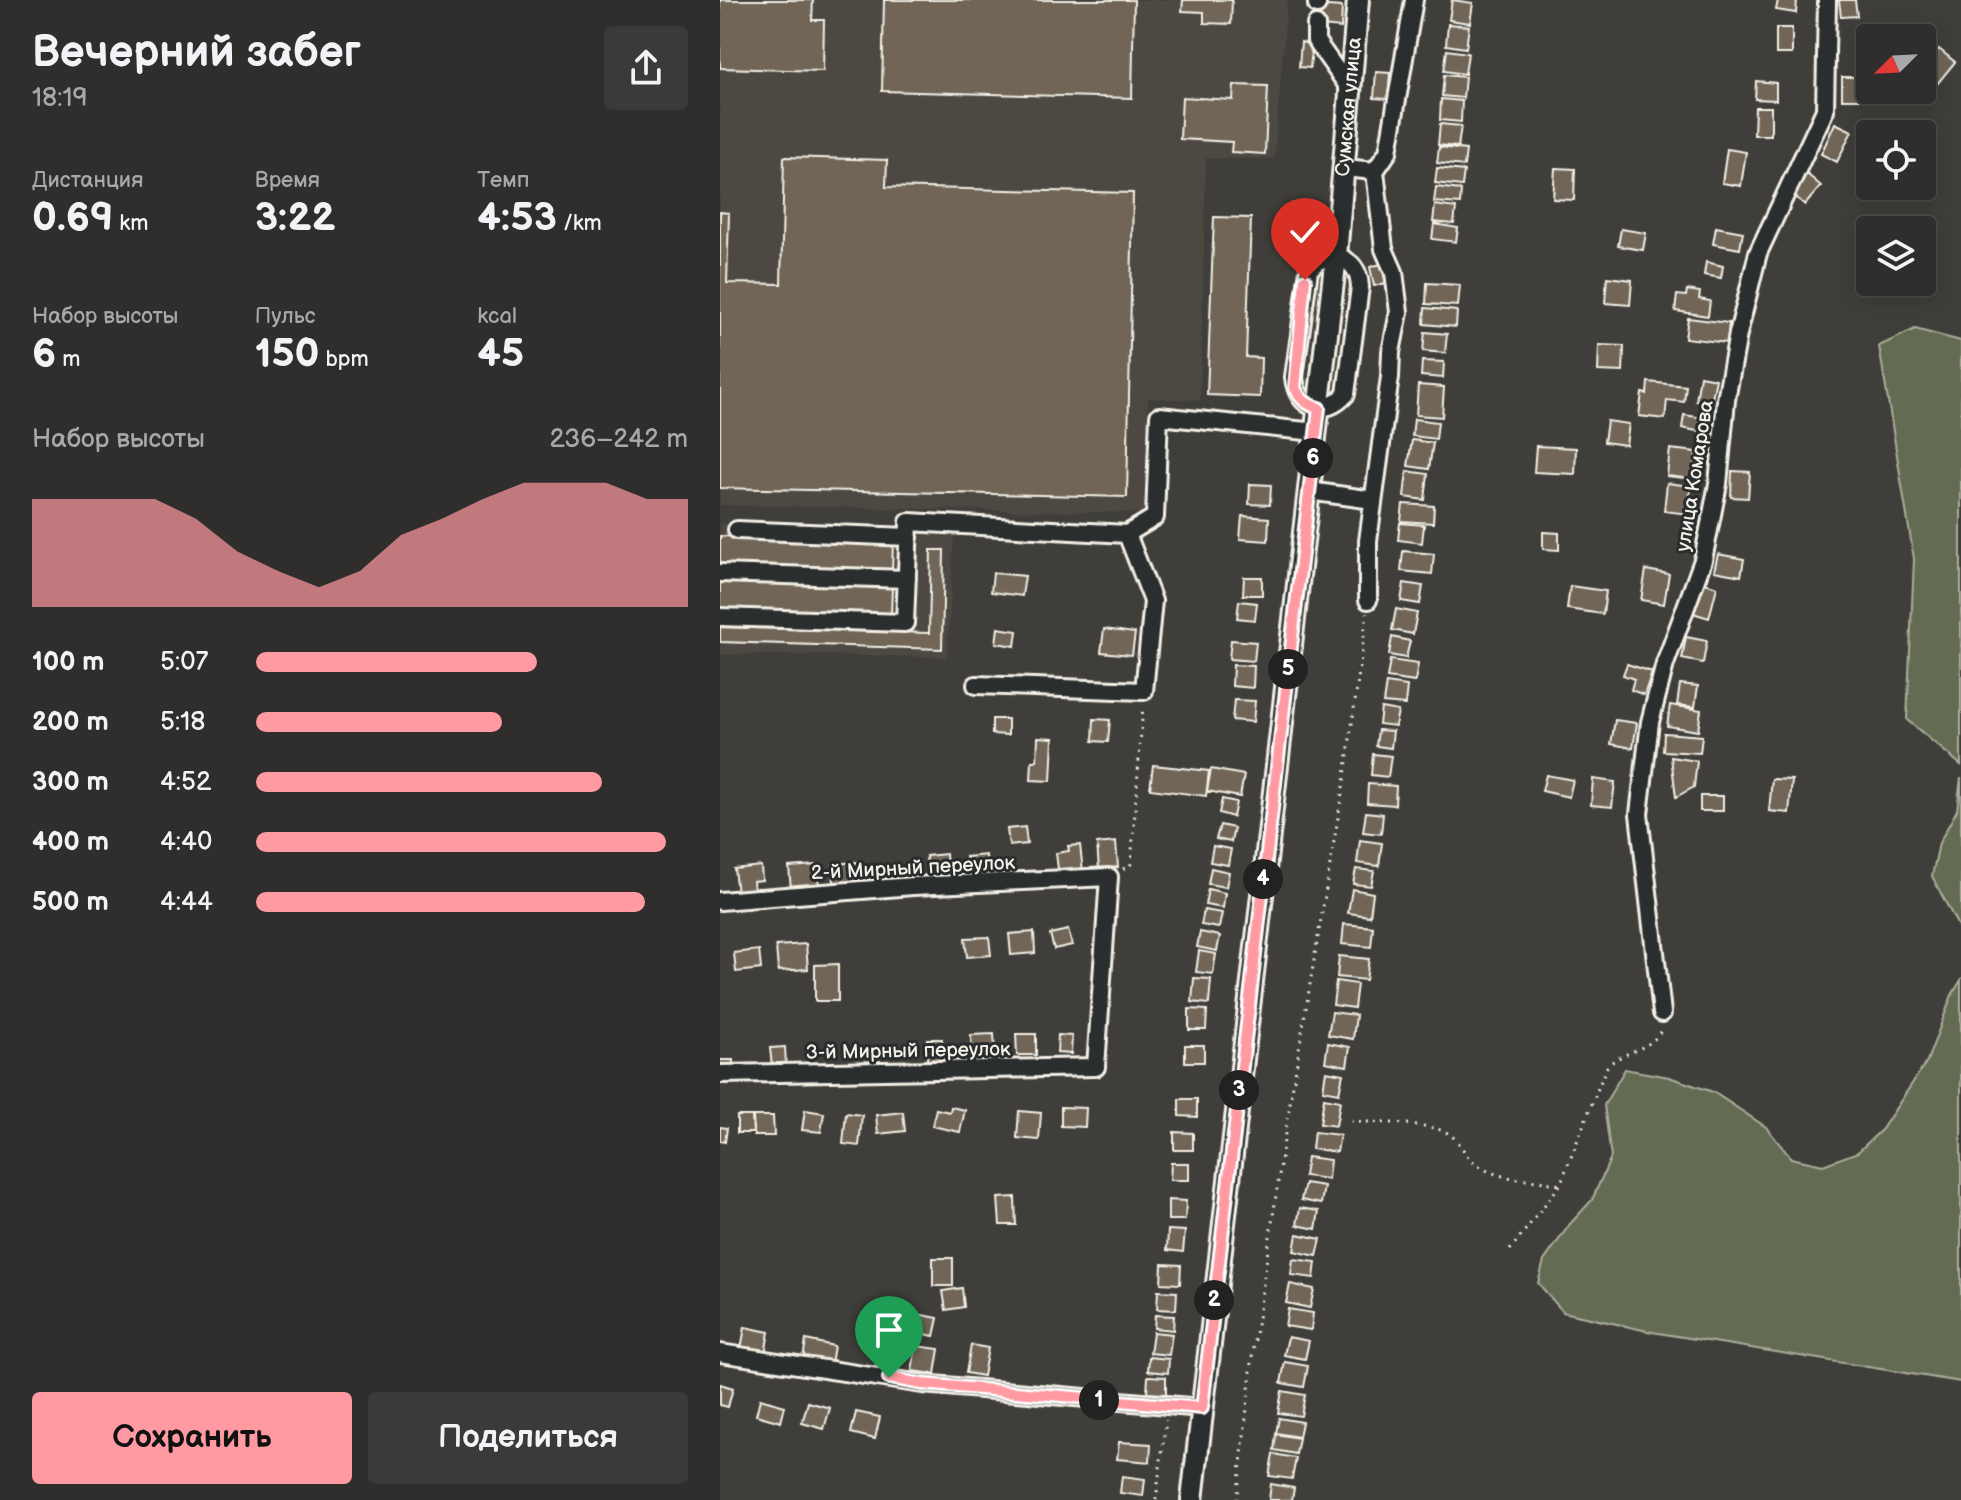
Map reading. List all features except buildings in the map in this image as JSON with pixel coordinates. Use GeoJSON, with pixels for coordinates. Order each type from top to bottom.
{"type":"FeatureCollection","features":[{"type":"Feature","properties":{"kind":"main road","name":"Сумская улица"},"geometry":{"type":"LineString","coordinates":[[1192,1500],[1336,256],[1358,0]]}},
{"type":"Feature","properties":{"kind":"street"},"geometry":{"type":"LineString","coordinates":[[1368,600],[1368,541],[1391,352],[1399,312],[1394,272],[1384,249],[1375,171],[1388,152],[1414,0]]}},
{"type":"Feature","properties":{"kind":"street","name":"улица Комарова"},"geometry":{"type":"LineString","coordinates":[[1662,1013],[1639,814],[1650,722],[1665,664],[1703,560],[1718,484],[1726,400],[1758,253],[1825,110],[1827,0]]}},
{"type":"Feature","properties":{"kind":"street"},"geometry":{"type":"LineString","coordinates":[[1316,25],[1316,41],[1350,89]]}},
{"type":"Feature","properties":{"kind":"street"},"geometry":{"type":"LineString","coordinates":[[1344,168],[1375,171]]}},
{"type":"Feature","properties":{"kind":"street"},"geometry":{"type":"LineString","coordinates":[[737,530],[1127,534],[1155,517],[1159,416],[1316,432]]}},
{"type":"Feature","properties":{"kind":"street"},"geometry":{"type":"LineString","coordinates":[[1309,491],[1373,500]]}},
{"type":"Feature","properties":{"kind":"street"},"geometry":{"type":"LineString","coordinates":[[720,617],[905,623],[909,530]]}},
{"type":"Feature","properties":{"kind":"street"},"geometry":{"type":"LineString","coordinates":[[976,685],[1144,691],[1153,601],[1127,534]]}},
{"type":"Feature","properties":{"kind":"street"},"geometry":{"type":"LineString","coordinates":[[720,573],[907,579]]}},
{"type":"Feature","properties":{"kind":"street","name":"2-й Мирный переулок"},"geometry":{"type":"LineString","coordinates":[[720,901],[913,886],[1109,877]]}},
{"type":"Feature","properties":{"kind":"street","name":"3-й Мирный переулок"},"geometry":{"type":"LineString","coordinates":[[720,1074],[1096,1067],[1109,877]]}},
{"type":"Feature","properties":{"kind":"street"},"geometry":{"type":"LineString","coordinates":[[720,1353],[922,1384],[1202,1408]]}},
{"type":"Feature","properties":{"kind":"path"},"geometry":{"type":"LineString","coordinates":[[1237,1500],[1253,1353],[1281,1157],[1345,776],[1368,600]]}},
{"type":"Feature","properties":{"kind":"path"},"geometry":{"type":"LineString","coordinates":[[1109,877],[1131,864],[1144,691]]}},
{"type":"Feature","properties":{"kind":"path"},"geometry":{"type":"LineString","coordinates":[[1510,1250],[1560,1185],[1606,1068],[1622,1055],[1653,1042],[1663,1027],[1662,1013]]}},
{"type":"Feature","properties":{"kind":"path"},"geometry":{"type":"LineString","coordinates":[[1351,1121],[1438,1129],[1464,1146],[1473,1163],[1487,1171],[1527,1182],[1545,1181],[1560,1185]]}},
{"type":"Feature","properties":{"kind":"path"},"geometry":{"type":"LineString","coordinates":[[1156,1500],[1168,1405]]}},
{"type":"Feature","properties":{"kind":"shaded area"},"geometry":{"type":"Polygon","coordinates":[[[720,0],[1287,0],[1274,159],[1206,158],[1200,400],[1148,398],[1144,513],[720,505],[720,0]]]}},
{"type":"Feature","properties":{"kind":"shaded area"},"geometry":{"type":"Polygon","coordinates":[[[720,524],[954,535],[947,657],[720,654],[720,524]]]}},
{"type":"Feature","properties":{"kind":"green space"},"geometry":{"type":"Polygon","coordinates":[[[1915,329],[1961,341],[1961,765],[1907,720],[1914,559],[1879,346],[1915,329]]]}},
{"type":"Feature","properties":{"kind":"green space"},"geometry":{"type":"Polygon","coordinates":[[[1961,777],[1961,932],[1932,876],[1939,843],[1957,810],[1961,777]]]}},
{"type":"Feature","properties":{"kind":"green space"},"geometry":{"type":"Polygon","coordinates":[[[1961,980],[1961,1382],[1652,1332],[1563,1312],[1538,1283],[1544,1261],[1570,1224],[1592,1200],[1611,1157],[1604,1105],[1625,1069],[1669,1077],[1713,1092],[1766,1127],[1791,1158],[1823,1165],[1858,1152],[1882,1129],[1927,1061],[1952,995],[1961,980]]]}},
{"type":"Feature","properties":{"kind":"route"},"geometry":{"type":"LineString","coordinates":[[889,1378],[922,1384],[1202,1408],[1319,408],[1308,405],[1295,388],[1305,280]]}}]}
